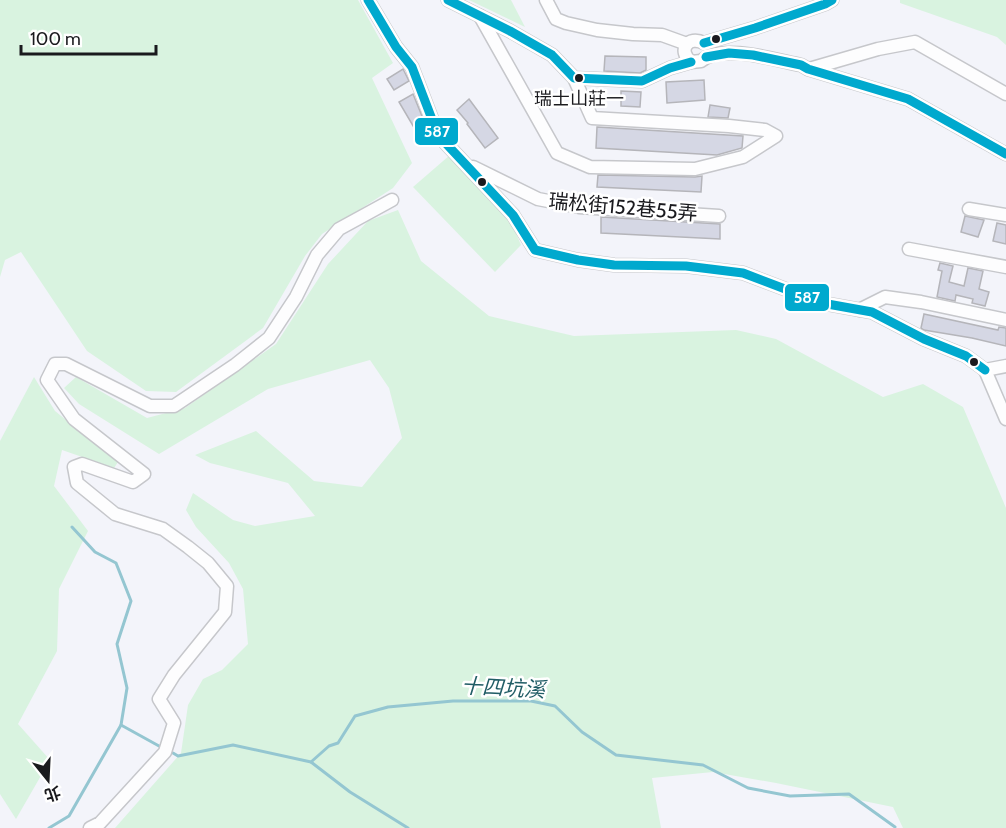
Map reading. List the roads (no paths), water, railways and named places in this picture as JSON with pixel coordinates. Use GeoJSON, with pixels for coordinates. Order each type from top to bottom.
{"type":"FeatureCollection","features":[{"type":"Feature","properties":{"kind":"street"},"geometry":{"type":"LineString","coordinates":[[368,0],[396,47],[412,67],[438,135],[513,214],[535,250],[578,260],[614,265],[686,266],[743,273],[822,303],[872,312],[924,339],[966,356],[986,370],[1006,419]]}},
{"type":"Feature","properties":{"kind":"street"},"geometry":{"type":"LineString","coordinates":[[448,0],[480,16],[552,55],[574,78],[592,118],[729,126],[765,130],[777,136],[743,157],[695,169],[590,167],[556,153],[480,16]]}},
{"type":"Feature","properties":{"kind":"street"},"geometry":{"type":"LineString","coordinates":[[546,0],[556,19],[566,24],[597,30],[662,35],[687,44]]}},
{"type":"Feature","properties":{"kind":"street"},"geometry":{"type":"LineString","coordinates":[[704,43],[832,0]]}},
{"type":"Feature","properties":{"kind":"street"},"geometry":{"type":"LineString","coordinates":[[691,62],[685,54],[685,46],[694,40],[704,43],[707,49],[706,57]]}},
{"type":"Feature","properties":{"kind":"street"},"geometry":{"type":"LineString","coordinates":[[808,69],[878,49],[915,42],[1006,94]]}},
{"type":"Feature","properties":{"kind":"street"},"geometry":{"type":"LineString","coordinates":[[574,78],[642,81],[670,68],[691,62],[701,62],[706,57],[729,53],[753,55],[801,65],[908,99],[1006,154]]}},
{"type":"Feature","properties":{"kind":"street","name":"瑞松街152巷55弄"},"geometry":{"type":"LineString","coordinates":[[464,163],[538,199],[579,207],[719,216]]}},
{"type":"Feature","properties":{"kind":"street"},"geometry":{"type":"LineString","coordinates":[[90,828],[100,823],[165,752],[174,723],[159,699],[174,675],[225,612],[227,586],[208,563],[163,529],[115,514],[77,483],[74,467],[82,464],[133,483],[144,474],[74,419],[47,380],[55,364],[66,364],[150,406],[174,406],[235,365],[269,338],[296,297],[317,255],[339,229],[393,200]]}},
{"type":"Feature","properties":{"kind":"street"},"geometry":{"type":"LineString","coordinates":[[969,209],[1006,215]]}},
{"type":"Feature","properties":{"kind":"street"},"geometry":{"type":"LineString","coordinates":[[909,249],[1006,267]]}},
{"type":"Feature","properties":{"kind":"street"},"geometry":{"type":"LineString","coordinates":[[858,310],[885,297],[921,302],[1006,320]]}},
{"type":"Feature","properties":{"kind":"street"},"geometry":{"type":"LineString","coordinates":[[986,370],[1006,366]]}},
{"type":"Feature","properties":{"kind":"waterway","name":"十四坑溪"},"geometry":{"type":"LineString","coordinates":[[49,828],[69,816],[121,725],[127,688],[117,644],[131,601],[116,563],[95,552],[72,527]]}},
{"type":"Feature","properties":{"kind":"waterway","name":"十四坑溪"},"geometry":{"type":"LineString","coordinates":[[311,762],[329,746],[338,743],[355,716],[388,707],[453,701],[531,701],[555,706],[582,732],[616,755],[703,765],[748,788],[790,796],[849,794],[895,827]]}},
{"type":"Feature","properties":{"kind":"waterway","name":"十四坑溪"},"geometry":{"type":"LineString","coordinates":[[121,725],[159,746]]}},
{"type":"Feature","properties":{"kind":"waterway","name":"十四坑溪"},"geometry":{"type":"LineString","coordinates":[[173,753],[178,756],[233,745],[311,762],[350,792],[408,828]]}},
{"type":"Feature","properties":{"kind":"place","name":"瑞士山莊一"},"geometry":{"type":"Point","coordinates":[579,78]}}]}
